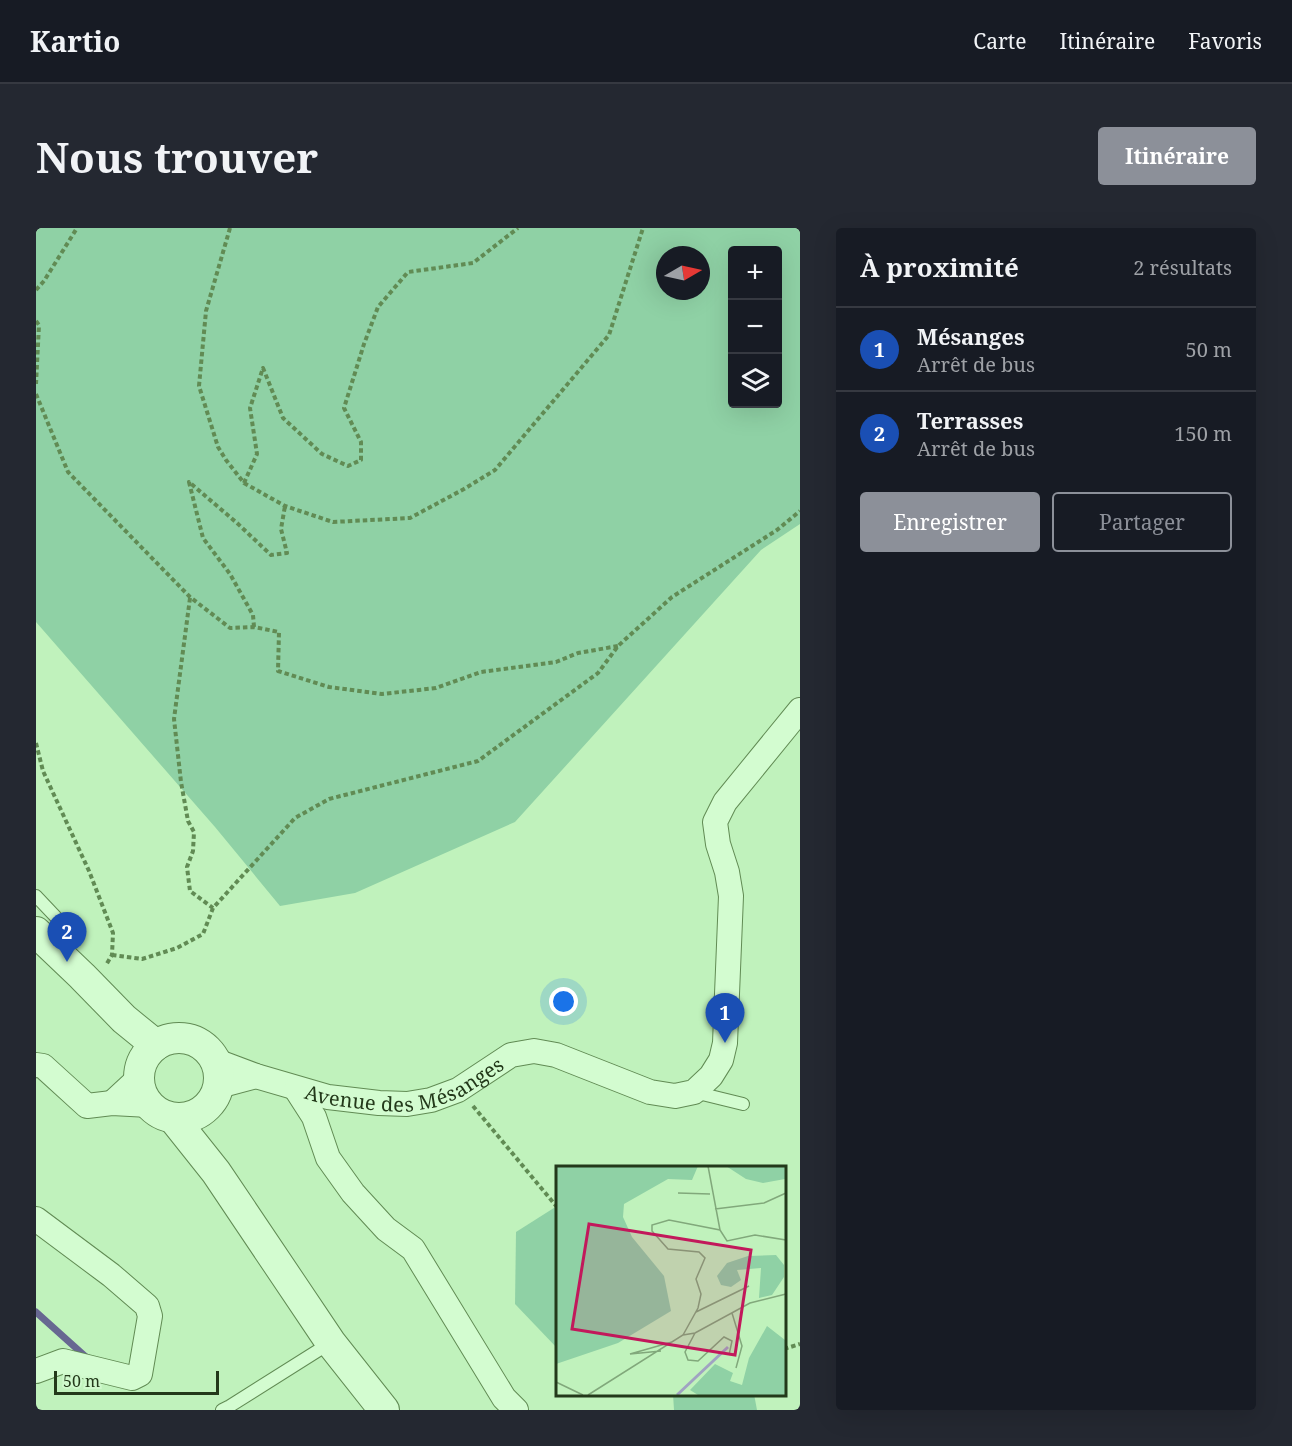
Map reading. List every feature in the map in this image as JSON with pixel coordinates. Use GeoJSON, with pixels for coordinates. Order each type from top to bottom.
{"type":"FeatureCollection","features":[{"type":"Feature","properties":{"kind":"street"},"geometry":{"type":"LineString","coordinates":[[694,1092],[711,1076],[721,1060],[725,1043],[731,896],[715,822],[725,802],[800,710]]}},
{"type":"Feature","properties":{"kind":"street"},"geometry":{"type":"LineString","coordinates":[[36,932],[124,1019],[156,1045]]}},
{"type":"Feature","properties":{"kind":"street"},"geometry":{"type":"LineString","coordinates":[[124,1019],[150,1093],[216,1172],[331,1342],[384,1410]]}},
{"type":"Feature","properties":{"kind":"street"},"geometry":{"type":"LineString","coordinates":[[213,1086],[195,1116],[184,1119],[150,1093],[143,1061],[156,1045],[178,1038],[190,1039],[210,1051],[213,1086],[206,1134],[216,1172]]}},
{"type":"Feature","properties":{"kind":"street","name":"Avenue des Mésanges"},"geometry":{"type":"LineString","coordinates":[[213,1086],[256,1076],[328,1097],[407,1104],[431,1100],[458,1090],[511,1055],[534,1051],[556,1055],[650,1092],[675,1096],[694,1092]]}},
{"type":"Feature","properties":{"kind":"street"},"geometry":{"type":"LineString","coordinates":[[36,1065],[43,1066],[87,1106],[112,1103],[150,1093]]}},
{"type":"Feature","properties":{"kind":"street"},"geometry":{"type":"LineString","coordinates":[[296,1089],[314,1117],[328,1158],[386,1229],[413,1249],[504,1398],[516,1410]]}},
{"type":"Feature","properties":{"kind":"street"},"geometry":{"type":"LineString","coordinates":[[36,1219],[111,1275],[147,1306],[150,1316],[140,1374],[132,1378],[63,1361],[36,1371]]}},
{"type":"Feature","properties":{"kind":"lane"},"geometry":{"type":"LineString","coordinates":[[36,896],[71,933],[72,940],[69,948],[59,954]]}},
{"type":"Feature","properties":{"kind":"lane"},"geometry":{"type":"LineString","coordinates":[[694,1092],[743,1104]]}},
{"type":"Feature","properties":{"kind":"lane"},"geometry":{"type":"LineString","coordinates":[[222,1410],[331,1342]]}},
{"type":"Feature","properties":{"kind":"path"},"geometry":{"type":"LineString","coordinates":[[36,290],[77,228]]}},
{"type":"Feature","properties":{"kind":"path"},"geometry":{"type":"LineString","coordinates":[[230,228],[206,310],[199,386],[218,447],[244,483],[285,506],[333,522],[410,518],[495,470],[609,335],[643,228]]}},
{"type":"Feature","properties":{"kind":"path"},"geometry":{"type":"LineString","coordinates":[[244,483],[257,454],[250,408],[263,368],[283,418],[322,454],[348,466],[361,460],[361,442],[344,408],[378,307],[408,272],[473,263],[518,228]]}},
{"type":"Feature","properties":{"kind":"path"},"geometry":{"type":"LineString","coordinates":[[36,321],[39,325],[36,384]]}},
{"type":"Feature","properties":{"kind":"path"},"geometry":{"type":"LineString","coordinates":[[36,394],[68,472],[190,597],[230,628],[254,627],[279,632],[278,671],[328,687],[382,694],[436,688],[481,672],[556,662],[578,653],[618,646]]}},
{"type":"Feature","properties":{"kind":"path"},"geometry":{"type":"LineString","coordinates":[[254,627],[253,615],[230,574],[203,538],[189,482],[271,555],[287,553],[281,530],[285,506]]}},
{"type":"Feature","properties":{"kind":"path"},"geometry":{"type":"LineString","coordinates":[[112,955],[142,959],[177,948],[203,934],[213,908],[295,818],[329,799],[478,761],[598,673],[618,646],[672,597],[777,530],[800,511]]}},
{"type":"Feature","properties":{"kind":"path"},"geometry":{"type":"LineString","coordinates":[[190,597],[174,719],[181,782],[188,821],[194,832],[193,851],[187,867],[190,891],[213,908]]}},
{"type":"Feature","properties":{"kind":"path"},"geometry":{"type":"LineString","coordinates":[[36,743],[43,771],[89,872],[113,933],[112,955],[93,987]]}},
{"type":"Feature","properties":{"kind":"path"},"geometry":{"type":"LineString","coordinates":[[458,1090],[556,1206]]}},
{"type":"Feature","properties":{"kind":"path"},"geometry":{"type":"LineString","coordinates":[[785,1348],[800,1344]]}},
{"type":"Feature","properties":{"kind":"green space"},"geometry":{"type":"Polygon","coordinates":[[[36,228],[800,228],[800,524],[761,550],[515,822],[355,893],[280,906],[215,827],[36,622],[36,228]]]}},
{"type":"Feature","properties":{"kind":"green space"},"geometry":{"type":"Polygon","coordinates":[[[556,1207],[556,1347],[515,1304],[516,1232],[556,1207]]]}},
{"type":"Feature","properties":{"kind":"green space"},"geometry":{"type":"Polygon","coordinates":[[[673,1395],[754,1395],[757,1410],[674,1410],[673,1395]]]}},
{"type":"Feature","properties":{"kind":"waterway"},"geometry":{"type":"LineString","coordinates":[[36,1312],[88,1358]]}},
{"type":"Feature","properties":{"kind":"place","name":"Terrasses"},"geometry":{"type":"Point","coordinates":[67,962]}},
{"type":"Feature","properties":{"kind":"place","name":"Mésanges"},"geometry":{"type":"Point","coordinates":[725,1043]}}]}
